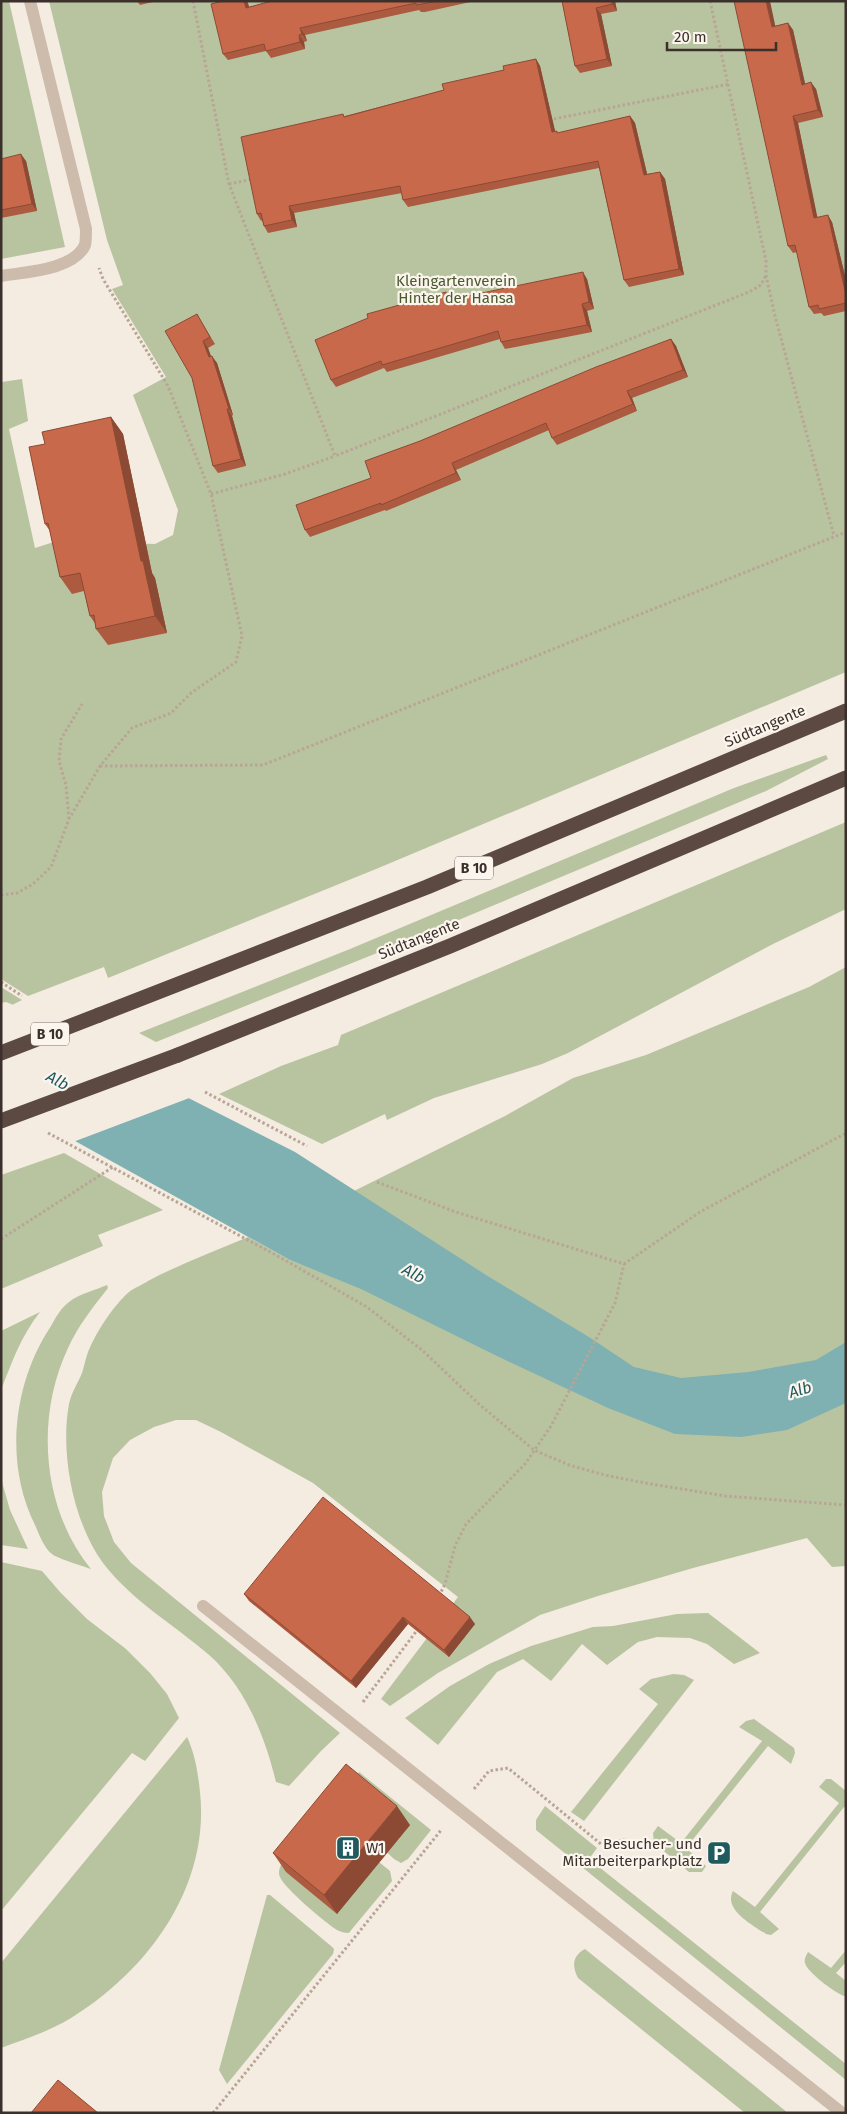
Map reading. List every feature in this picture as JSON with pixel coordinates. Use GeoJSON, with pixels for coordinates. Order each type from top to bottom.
{"type":"FeatureCollection","features":[{"type":"Feature","properties":{"kind":"highway","name":"Südtangente"},"geometry":{"type":"LineString","coordinates":[[1,1053],[427,888],[846,711]]}},
{"type":"Feature","properties":{"kind":"highway","name":"Südtangente"},"geometry":{"type":"LineString","coordinates":[[1,1122],[178,1055],[450,946],[846,778]]}},
{"type":"Feature","properties":{"kind":"lane"},"geometry":{"type":"LineString","coordinates":[[1,276],[65,264],[76,257],[85,245],[86,229],[30,1]]}},
{"type":"Feature","properties":{"kind":"lane"},"geometry":{"type":"LineString","coordinates":[[203,1606],[842,2113]]}},
{"type":"Feature","properties":{"kind":"path"},"geometry":{"type":"LineString","coordinates":[[194,1],[229,184],[335,456]]}},
{"type":"Feature","properties":{"kind":"path"},"geometry":{"type":"LineString","coordinates":[[710,1],[766,261],[766,275],[834,536]]}},
{"type":"Feature","properties":{"kind":"path"},"geometry":{"type":"LineString","coordinates":[[543,121],[729,84]]}},
{"type":"Feature","properties":{"kind":"path"},"geometry":{"type":"LineString","coordinates":[[229,184],[259,178]]}},
{"type":"Feature","properties":{"kind":"path"},"geometry":{"type":"LineString","coordinates":[[1,895],[16,893],[33,884],[44,874],[56,854],[68,819],[100,766],[132,728],[171,712],[191,693],[236,662],[242,636],[212,494],[168,386],[103,278],[86,229]]}},
{"type":"Feature","properties":{"kind":"path"},"geometry":{"type":"LineString","coordinates":[[212,494],[285,474],[335,456],[749,292],[761,285],[766,275]]}},
{"type":"Feature","properties":{"kind":"path"},"geometry":{"type":"LineString","coordinates":[[100,766],[263,765],[846,532]]}},
{"type":"Feature","properties":{"kind":"path"},"geometry":{"type":"LineString","coordinates":[[68,819],[66,785],[59,760],[61,739],[82,704]]}},
{"type":"Feature","properties":{"kind":"path"},"geometry":{"type":"LineString","coordinates":[[1,982],[22,996]]}},
{"type":"Feature","properties":{"kind":"path"},"geometry":{"type":"LineString","coordinates":[[205,1092],[307,1146]]}},
{"type":"Feature","properties":{"kind":"path"},"geometry":{"type":"LineString","coordinates":[[438,1598],[460,1534],[466,1524],[512,1480],[551,1426],[615,1303],[624,1264],[700,1212],[846,1133]]}},
{"type":"Feature","properties":{"kind":"path"},"geometry":{"type":"LineString","coordinates":[[85,1152],[274,1254],[367,1307],[422,1350],[480,1405],[534,1450],[569,1465],[645,1483],[725,1496],[846,1505]]}},
{"type":"Feature","properties":{"kind":"path"},"geometry":{"type":"LineString","coordinates":[[1,1239],[113,1166]]}},
{"type":"Feature","properties":{"kind":"path"},"geometry":{"type":"LineString","coordinates":[[377,1182],[456,1212],[624,1264]]}},
{"type":"Feature","properties":{"kind":"path"},"geometry":{"type":"LineString","coordinates":[[346,1719],[366,1699],[418,1628]]}},
{"type":"Feature","properties":{"kind":"path"},"geometry":{"type":"LineString","coordinates":[[214,2113],[489,1770],[508,1768],[602,1844],[625,1840]]}},
{"type":"Feature","properties":{"kind":"green space"},"geometry":{"type":"Polygon","coordinates":[[[1,1],[9,1],[65,247],[1,259],[1,1]]]}},
{"type":"Feature","properties":{"kind":"green space","name":"Kleingartenverein Hinter der Hansa"},"geometry":{"type":"Polygon","coordinates":[[[49,1],[846,1],[846,672],[376,869],[108,978],[104,967],[28,996],[1,979],[1,379],[2,382],[22,379],[28,421],[9,429],[35,548],[57,541],[155,544],[173,535],[178,510],[133,395],[166,377],[112,289],[123,285],[107,240],[49,1]]]}},
{"type":"Feature","properties":{"kind":"green space"},"geometry":{"type":"Polygon","coordinates":[[[826,755],[828,759],[766,791],[449,924],[156,1042],[139,1033],[350,949],[734,788],[826,755]]]}},
{"type":"Feature","properties":{"kind":"green space"},"geometry":{"type":"Polygon","coordinates":[[[846,822],[846,909],[773,944],[568,1053],[542,1064],[434,1098],[387,1120],[385,1114],[322,1144],[219,1094],[281,1066],[338,1045],[341,1035],[846,822]]]}},
{"type":"Feature","properties":{"kind":"green space"},"geometry":{"type":"Polygon","coordinates":[[[846,967],[846,1566],[832,1567],[807,1538],[693,1568],[598,1596],[540,1615],[438,1673],[390,1706],[381,1699],[458,1597],[313,1483],[196,1420],[176,1420],[154,1427],[130,1440],[113,1458],[102,1492],[104,1516],[114,1542],[131,1563],[340,1733],[289,1786],[276,1782],[266,1747],[252,1713],[233,1681],[208,1654],[126,1589],[103,1563],[84,1528],[71,1486],[66,1444],[67,1423],[69,1404],[73,1392],[82,1373],[90,1347],[99,1330],[129,1292],[172,1269],[248,1237],[290,1260],[318,1271],[380,1208],[354,1191],[505,1116],[573,1078],[646,1055],[809,987],[846,967]]]}},
{"type":"Feature","properties":{"kind":"green space"},"geometry":{"type":"Polygon","coordinates":[[[1,987],[22,1000],[10,1006],[1,1003],[1,987]]]}},
{"type":"Feature","properties":{"kind":"green space"},"geometry":{"type":"Polygon","coordinates":[[[64,1153],[163,1210],[98,1235],[103,1246],[1,1289],[1,1175],[64,1153]]]}},
{"type":"Feature","properties":{"kind":"green space"},"geometry":{"type":"Polygon","coordinates":[[[107,1285],[108,1288],[81,1324],[68,1348],[58,1375],[51,1404],[48,1433],[53,1491],[62,1519],[75,1545],[91,1569],[54,1556],[42,1541],[25,1501],[19,1476],[16,1450],[17,1424],[28,1372],[38,1348],[57,1316],[73,1299],[107,1285]]]}},
{"type":"Feature","properties":{"kind":"green space"},"geometry":{"type":"Polygon","coordinates":[[[40,1312],[22,1340],[1,1390],[1,1331],[40,1312]]]}},
{"type":"Feature","properties":{"kind":"green space"},"geometry":{"type":"Polygon","coordinates":[[[2,1482],[10,1510],[28,1549],[1,1545],[2,1482]]]}},
{"type":"Feature","properties":{"kind":"green space"},"geometry":{"type":"Polygon","coordinates":[[[1,1562],[42,1571],[87,1619],[126,1649],[150,1673],[167,1694],[179,1718],[145,1761],[132,1753],[1,1911],[1,1562]]]}},
{"type":"Feature","properties":{"kind":"green space"},"geometry":{"type":"Polygon","coordinates":[[[708,1613],[760,1653],[734,1664],[707,1644],[690,1638],[657,1637],[638,1642],[607,1665],[582,1644],[551,1681],[523,1659],[497,1672],[438,1745],[405,1718],[450,1686],[489,1664],[531,1646],[593,1627],[613,1626],[677,1614],[708,1613]]]}},
{"type":"Feature","properties":{"kind":"green space"},"geometry":{"type":"Polygon","coordinates":[[[673,1674],[684,1675],[694,1680],[584,1821],[571,1812],[658,1704],[639,1689],[651,1679],[673,1674]]]}},
{"type":"Feature","properties":{"kind":"green space"},"geometry":{"type":"Polygon","coordinates":[[[754,1719],[794,1748],[795,1753],[791,1764],[768,1746],[686,1848],[706,1866],[702,1872],[689,1872],[654,1843],[653,1833],[658,1826],[681,1843],[762,1741],[739,1727],[746,1721],[754,1719]]]}},
{"type":"Feature","properties":{"kind":"green space"},"geometry":{"type":"Polygon","coordinates":[[[187,1737],[194,1757],[198,1778],[201,1827],[195,1860],[184,1892],[168,1922],[149,1950],[125,1976],[99,1998],[55,2027],[1,2048],[1,1963],[187,1737]]]}},
{"type":"Feature","properties":{"kind":"green space"},"geometry":{"type":"Polygon","coordinates":[[[359,1772],[431,1830],[408,1859],[401,1863],[394,1859],[332,1801],[359,1772]]]}},
{"type":"Feature","properties":{"kind":"green space"},"geometry":{"type":"Polygon","coordinates":[[[826,1779],[831,1779],[846,1791],[846,1808],[844,1807],[760,1912],[779,1929],[771,1935],[766,1934],[736,1911],[731,1898],[733,1891],[755,1907],[839,1803],[819,1787],[826,1779]]]}},
{"type":"Feature","properties":{"kind":"green space"},"geometry":{"type":"Polygon","coordinates":[[[545,1806],[597,1848],[589,1859],[846,2064],[846,2080],[536,1830],[536,1820],[545,1806]]]}},
{"type":"Feature","properties":{"kind":"green space"},"geometry":{"type":"Polygon","coordinates":[[[292,1850],[337,1914],[379,1862],[390,1871],[392,1881],[349,1933],[341,1932],[306,1905],[289,1889],[280,1877],[280,1866],[292,1850]]]}},
{"type":"Feature","properties":{"kind":"green space"},"geometry":{"type":"Polygon","coordinates":[[[267,1895],[270,1895],[331,1946],[334,1949],[333,1954],[227,2084],[219,2070],[267,1895]]]}},
{"type":"Feature","properties":{"kind":"green space"},"geometry":{"type":"Polygon","coordinates":[[[585,1949],[788,2113],[745,2113],[578,1978],[574,1962],[575,1958],[585,1949]]]}},
{"type":"Feature","properties":{"kind":"green space"},"geometry":{"type":"Polygon","coordinates":[[[846,1950],[846,1962],[836,1973],[846,1981],[846,1996],[844,1996],[828,1987],[816,1977],[807,1967],[805,1958],[808,1952],[831,1968],[846,1950]]]}},
{"type":"Feature","properties":{"kind":"water","name":"Alb"},"geometry":{"type":"Polygon","coordinates":[[[1,1003],[295,1152],[486,1275],[589,1337],[634,1367],[681,1378],[748,1372],[816,1360],[846,1342],[846,1403],[787,1430],[741,1437],[675,1434],[608,1408],[361,1289],[290,1260],[1,1100],[1,1003]]]}},
{"type":"Feature","properties":{"kind":"pier"},"geometry":{"type":"Polygon","coordinates":[[[6,1002],[192,1097],[73,1142],[1,1103],[1,1003],[6,1002]]]}},
{"type":"Feature","properties":{"kind":"building"},"geometry":{"type":"Polygon","coordinates":[[[223,1],[244,1],[246,8],[272,1],[438,1],[416,5],[416,3],[300,28],[302,34],[299,35],[300,42],[266,51],[264,44],[223,54],[211,4],[223,1]]]}},
{"type":"Feature","properties":{"kind":"building"},"geometry":{"type":"Polygon","coordinates":[[[562,1],[612,1],[612,4],[596,8],[607,59],[575,66],[562,1]]]}},
{"type":"Feature","properties":{"kind":"building"},"geometry":{"type":"Polygon","coordinates":[[[734,1],[766,1],[772,27],[788,23],[802,85],[811,82],[818,110],[793,116],[814,218],[828,215],[846,295],[846,303],[819,309],[818,305],[809,307],[795,245],[788,246],[734,1]]]}},
{"type":"Feature","properties":{"kind":"building"},"geometry":{"type":"Polygon","coordinates":[[[536,59],[552,132],[557,131],[557,133],[630,116],[644,175],[660,172],[679,269],[624,280],[598,161],[403,200],[400,186],[289,206],[292,220],[264,226],[261,213],[257,214],[241,137],[343,114],[344,117],[444,90],[442,84],[504,70],[503,66],[536,59]]]}},
{"type":"Feature","properties":{"kind":"building"},"geometry":{"type":"Polygon","coordinates":[[[21,154],[32,204],[1,210],[1,159],[21,154]]]}},
{"type":"Feature","properties":{"kind":"building"},"geometry":{"type":"Polygon","coordinates":[[[583,272],[589,302],[582,304],[587,325],[501,342],[498,331],[382,365],[381,361],[331,380],[315,340],[368,318],[367,314],[446,292],[448,300],[583,272]]]}},
{"type":"Feature","properties":{"kind":"building"},"geometry":{"type":"Polygon","coordinates":[[[197,314],[210,337],[203,341],[209,357],[212,356],[229,409],[227,409],[241,459],[213,466],[192,378],[165,331],[197,314]]]}},
{"type":"Feature","properties":{"kind":"building"},"geometry":{"type":"Polygon","coordinates":[[[671,339],[683,370],[627,391],[633,404],[552,438],[546,423],[452,463],[456,473],[381,505],[381,503],[305,530],[296,505],[371,478],[365,461],[420,441],[596,367],[671,339]]]}},
{"type":"Feature","properties":{"kind":"building"},"geometry":{"type":"Polygon","coordinates":[[[111,417],[141,561],[143,561],[155,616],[96,629],[94,615],[90,616],[80,573],[60,577],[48,523],[45,524],[29,447],[45,444],[42,432],[111,417]]]}},
{"type":"Feature","properties":{"kind":"building"},"geometry":{"type":"Polygon","coordinates":[[[323,1497],[470,1617],[444,1650],[403,1617],[351,1681],[244,1594],[323,1497]]]}},
{"type":"Feature","properties":{"kind":"building","name":"W1"},"geometry":{"type":"Polygon","coordinates":[[[346,1764],[397,1806],[324,1895],[273,1853],[346,1764]]]}},
{"type":"Feature","properties":{"kind":"building"},"geometry":{"type":"Polygon","coordinates":[[[58,2080],[98,2113],[31,2113],[58,2080]]]}},
{"type":"Feature","properties":{"kind":"place","name":"W1"},"geometry":{"type":"Point","coordinates":[348,1848]}},
{"type":"Feature","properties":{"kind":"place","name":"Besucher- und Mitarbeiterparkplatz"},"geometry":{"type":"Point","coordinates":[719,1853]}}]}
